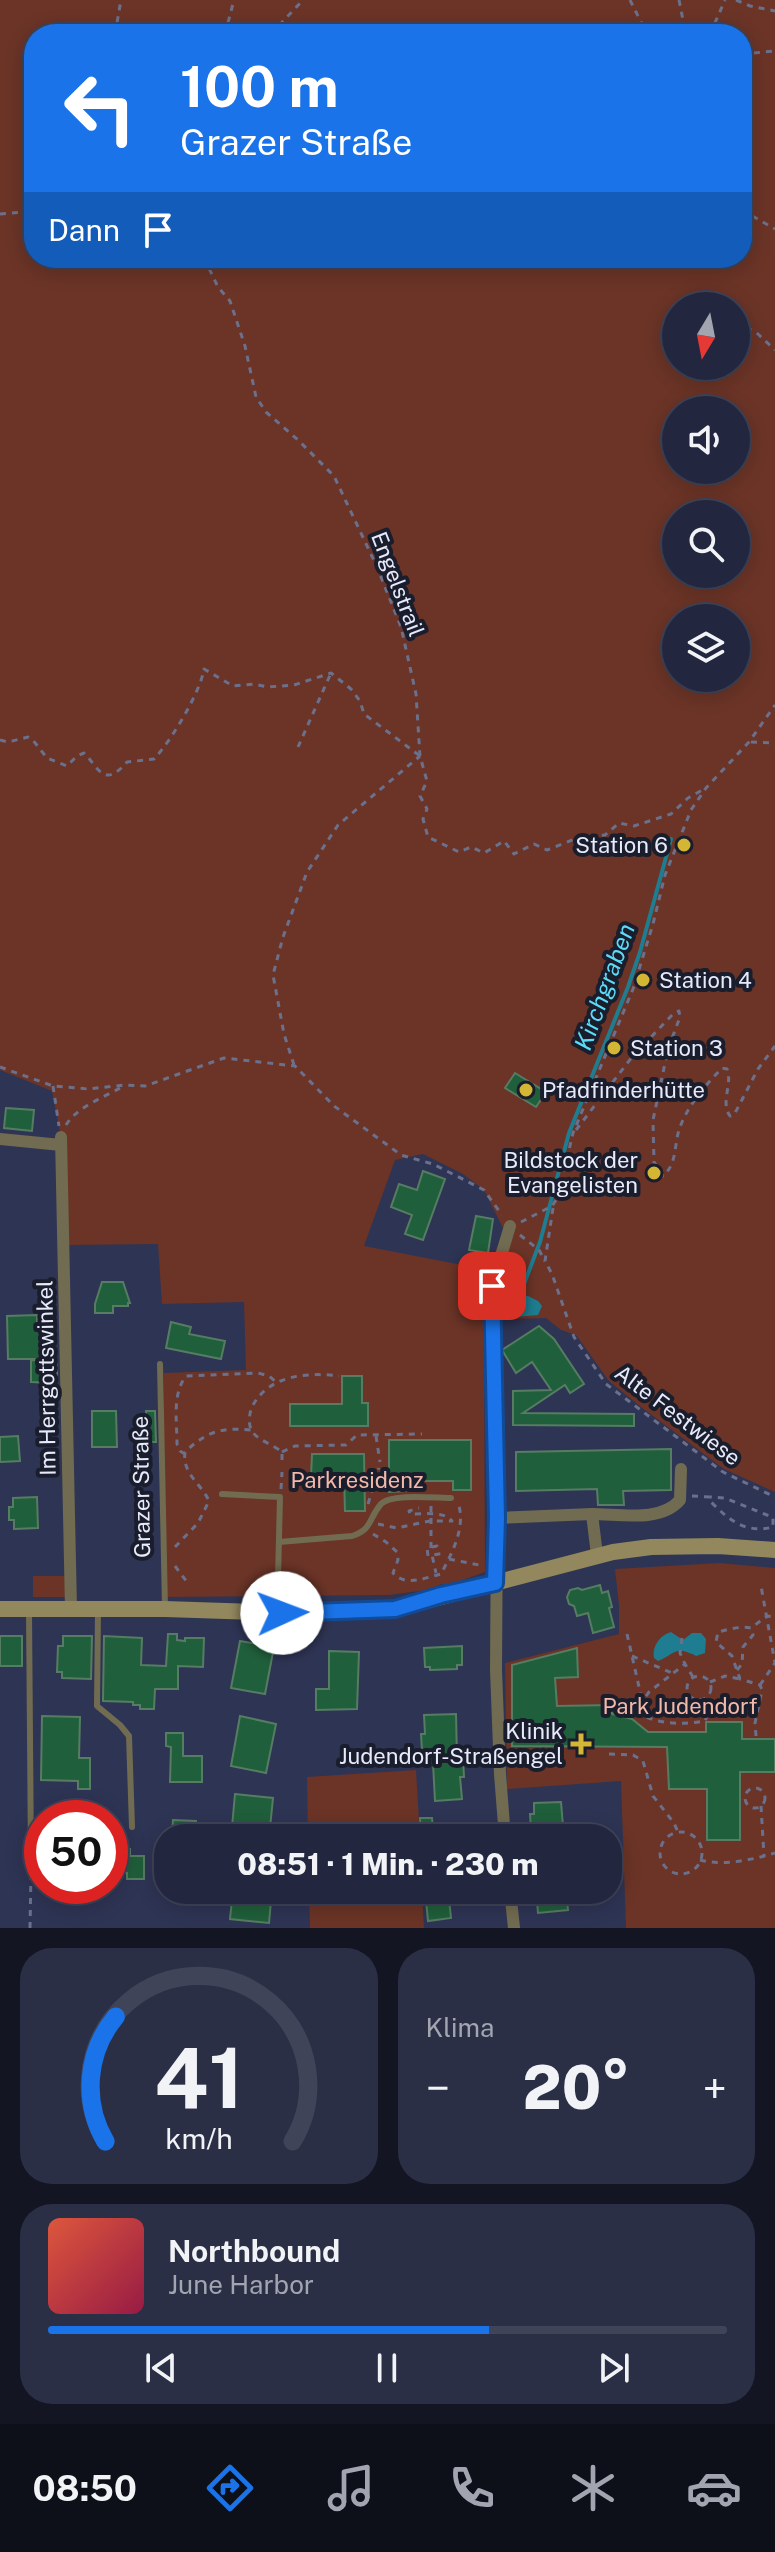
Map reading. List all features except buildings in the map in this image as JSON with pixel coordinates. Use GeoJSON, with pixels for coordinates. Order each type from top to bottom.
{"type":"FeatureCollection","features":[{"type":"Feature","properties":{"kind":"main road"},"geometry":{"type":"LineString","coordinates":[[0,1609],[282,1613],[395,1609],[495,1575],[597,1555],[651,1547],[718,1546],[775,1550]]}},
{"type":"Feature","properties":{"kind":"street"},"geometry":{"type":"LineString","coordinates":[[0,1139],[61,1141]]}},
{"type":"Feature","properties":{"kind":"street","name":"Im Herrgottswinkel"},"geometry":{"type":"LineString","coordinates":[[61,1141],[71,1609]]}},
{"type":"Feature","properties":{"kind":"street"},"geometry":{"type":"LineString","coordinates":[[504,1824],[498,1752],[492,1286],[510,1226]]}},
{"type":"Feature","properties":{"kind":"street"},"geometry":{"type":"LineString","coordinates":[[497,1518],[667,1512],[680,1500],[681,1469]]}},
{"type":"Feature","properties":{"kind":"street"},"geometry":{"type":"LineString","coordinates":[[592,1514],[597,1555]]}},
{"type":"Feature","properties":{"kind":"street"},"geometry":{"type":"LineString","coordinates":[[511,1904],[514,1928]]}},
{"type":"Feature","properties":{"kind":"lane","name":"Grazer Straße"},"geometry":{"type":"LineString","coordinates":[[160,1364],[165,1609]]}},
{"type":"Feature","properties":{"kind":"lane"},"geometry":{"type":"LineString","coordinates":[[222,1494],[280,1497],[279,1598],[282,1613]]}},
{"type":"Feature","properties":{"kind":"lane"},"geometry":{"type":"LineString","coordinates":[[279,1542],[352,1536],[365,1530],[382,1502],[391,1498],[430,1502],[451,1498]]}},
{"type":"Feature","properties":{"kind":"lane"},"geometry":{"type":"LineString","coordinates":[[29,1609],[31,1800]]}},
{"type":"Feature","properties":{"kind":"lane"},"geometry":{"type":"LineString","coordinates":[[98,1609],[97,1706],[129,1736],[132,1827]]}},
{"type":"Feature","properties":{"kind":"path"},"geometry":{"type":"LineString","coordinates":[[117,24],[121,0]]}},
{"type":"Feature","properties":{"kind":"path"},"geometry":{"type":"LineString","coordinates":[[228,24],[234,0]]}},
{"type":"Feature","properties":{"kind":"path"},"geometry":{"type":"LineString","coordinates":[[280,24],[303,0]]}},
{"type":"Feature","properties":{"kind":"path"},"geometry":{"type":"LineString","coordinates":[[630,0],[642,24]]}},
{"type":"Feature","properties":{"kind":"path"},"geometry":{"type":"LineString","coordinates":[[679,0],[684,24]]}},
{"type":"Feature","properties":{"kind":"path"},"geometry":{"type":"LineString","coordinates":[[714,24],[725,0]]}},
{"type":"Feature","properties":{"kind":"path"},"geometry":{"type":"LineString","coordinates":[[736,0],[775,11]]}},
{"type":"Feature","properties":{"kind":"path"},"geometry":{"type":"LineString","coordinates":[[752,53],[775,51]]}},
{"type":"Feature","properties":{"kind":"path"},"geometry":{"type":"LineString","coordinates":[[0,214],[24,212]]}},
{"type":"Feature","properties":{"kind":"path"},"geometry":{"type":"LineString","coordinates":[[752,216],[775,229]]}},
{"type":"Feature","properties":{"kind":"path","name":"Engelstrail"},"geometry":{"type":"LineString","coordinates":[[209,268],[218,287],[230,301],[245,346],[256,397],[266,412],[334,476],[401,627],[416,694],[420,756],[427,781],[420,796],[427,809],[423,819],[428,837],[459,852],[471,847],[484,853],[504,841],[514,854],[534,844],[547,850],[580,837],[605,835],[619,823],[634,826],[671,814],[688,798],[706,788]]}},
{"type":"Feature","properties":{"kind":"path"},"geometry":{"type":"LineString","coordinates":[[750,329],[775,350]]}},
{"type":"Feature","properties":{"kind":"path"},"geometry":{"type":"LineString","coordinates":[[0,740],[8,742],[28,737],[47,758],[67,766],[84,753],[93,768],[101,774],[111,774],[127,762],[154,759],[170,742],[174,729],[201,684],[204,669],[233,686],[294,685],[331,673]]}},
{"type":"Feature","properties":{"kind":"path"},"geometry":{"type":"LineString","coordinates":[[331,673],[351,689],[360,701],[364,714],[420,756],[338,825],[307,872],[283,937],[273,975],[284,1034],[295,1066],[334,1106],[401,1155],[433,1164],[484,1190],[510,1226],[552,1206]]}},
{"type":"Feature","properties":{"kind":"path"},"geometry":{"type":"LineString","coordinates":[[298,747],[331,673]]}},
{"type":"Feature","properties":{"kind":"path"},"geometry":{"type":"LineString","coordinates":[[545,1261],[552,1206],[558,1197],[573,1133],[633,989],[665,875],[680,835],[691,810],[706,788],[749,742],[775,705]]}},
{"type":"Feature","properties":{"kind":"path"},"geometry":{"type":"LineString","coordinates":[[749,742],[775,743]]}},
{"type":"Feature","properties":{"kind":"path"},"geometry":{"type":"LineString","coordinates":[[573,1133],[632,1057],[679,1011],[653,1120],[654,1162],[663,1176],[670,1170],[679,1131],[691,1104],[710,1081],[722,1068],[727,1069],[730,1074],[725,1108],[730,1116],[734,1115],[758,1069],[775,1046]]}},
{"type":"Feature","properties":{"kind":"path"},"geometry":{"type":"LineString","coordinates":[[0,1067],[53,1086],[88,1089],[145,1086],[224,1058],[295,1066]]}},
{"type":"Feature","properties":{"kind":"path"},"geometry":{"type":"LineString","coordinates":[[61,1141],[69,1120],[90,1104],[125,1085]]}},
{"type":"Feature","properties":{"kind":"path"},"geometry":{"type":"LineString","coordinates":[[53,1086],[61,1141]]}},
{"type":"Feature","properties":{"kind":"path","name":"Alte Festwiese"},"geometry":{"type":"LineString","coordinates":[[510,1226],[538,1249],[552,1274],[574,1337],[606,1384],[723,1472],[775,1497]]}},
{"type":"Feature","properties":{"kind":"path"},"geometry":{"type":"LineString","coordinates":[[185,1454],[177,1444],[177,1393],[186,1376],[258,1373],[276,1382]]}},
{"type":"Feature","properties":{"kind":"path"},"geometry":{"type":"LineString","coordinates":[[282,1460],[282,1452],[255,1436],[251,1430],[250,1411],[259,1397],[276,1382],[297,1376],[339,1376]]}},
{"type":"Feature","properties":{"kind":"path"},"geometry":{"type":"LineString","coordinates":[[173,1555],[178,1543],[198,1523],[209,1501],[187,1469],[185,1454],[211,1432],[251,1430]]}},
{"type":"Feature","properties":{"kind":"path"},"geometry":{"type":"LineString","coordinates":[[282,1452],[295,1446],[346,1445],[355,1435],[422,1434]]}},
{"type":"Feature","properties":{"kind":"path"},"geometry":{"type":"LineString","coordinates":[[376,1436],[380,1462]]}},
{"type":"Feature","properties":{"kind":"path"},"geometry":{"type":"LineString","coordinates":[[280,1497],[282,1472]]}},
{"type":"Feature","properties":{"kind":"path"},"geometry":{"type":"LineString","coordinates":[[680,1496],[710,1497],[736,1502],[773,1518],[773,1527],[737,1525],[711,1502],[710,1497]]}},
{"type":"Feature","properties":{"kind":"path"},"geometry":{"type":"LineString","coordinates":[[365,1530],[397,1552],[398,1560],[393,1573],[397,1578],[410,1581],[441,1574],[461,1527],[459,1506],[451,1498]]}},
{"type":"Feature","properties":{"kind":"path"},"geometry":{"type":"LineString","coordinates":[[371,1522],[397,1528],[430,1521],[452,1521],[453,1519],[431,1514],[410,1514],[409,1511],[430,1502],[431,1514],[430,1521],[431,1548],[427,1548],[428,1556],[432,1555],[436,1575]]}},
{"type":"Feature","properties":{"kind":"path"},"geometry":{"type":"LineString","coordinates":[[449,1559],[495,1575]]}},
{"type":"Feature","properties":{"kind":"path"},"geometry":{"type":"LineString","coordinates":[[174,1563],[187,1582]]}},
{"type":"Feature","properties":{"kind":"path"},"geometry":{"type":"LineString","coordinates":[[760,1685],[775,1662],[761,1586]]}},
{"type":"Feature","properties":{"kind":"path"},"geometry":{"type":"LineString","coordinates":[[740,1679],[732,1656],[716,1642],[716,1634],[742,1627],[751,1628],[767,1616],[775,1617]]}},
{"type":"Feature","properties":{"kind":"path"},"geometry":{"type":"LineString","coordinates":[[737,1670],[742,1664],[745,1643],[753,1635],[751,1628]]}},
{"type":"Feature","properties":{"kind":"path"},"geometry":{"type":"LineString","coordinates":[[627,1634],[642,1700]]}},
{"type":"Feature","properties":{"kind":"path"},"geometry":{"type":"LineString","coordinates":[[682,1639],[680,1653],[693,1677]]}},
{"type":"Feature","properties":{"kind":"path"},"geometry":{"type":"LineString","coordinates":[[632,1656],[672,1673]]}},
{"type":"Feature","properties":{"kind":"path"},"geometry":{"type":"LineString","coordinates":[[685,1664],[642,1700],[636,1710],[640,1714],[688,1724],[705,1721],[709,1712],[705,1699],[711,1689],[710,1682],[704,1677],[693,1677]]}},
{"type":"Feature","properties":{"kind":"path"},"geometry":{"type":"LineString","coordinates":[[710,1682],[725,1676],[760,1685]]}},
{"type":"Feature","properties":{"kind":"path"},"geometry":{"type":"LineString","coordinates":[[693,1677],[688,1683],[688,1694],[694,1700],[705,1699]]}},
{"type":"Feature","properties":{"kind":"path"},"geometry":{"type":"LineString","coordinates":[[756,1736],[760,1685]]}},
{"type":"Feature","properties":{"kind":"path"},"geometry":{"type":"LineString","coordinates":[[609,1754],[633,1755],[643,1761],[649,1787],[678,1832]]}},
{"type":"Feature","properties":{"kind":"path"},"geometry":{"type":"LineString","coordinates":[[761,1806],[749,1806],[745,1798],[747,1791],[756,1788],[765,1797],[761,1806],[764,1856]]}},
{"type":"Feature","properties":{"kind":"path"},"geometry":{"type":"LineString","coordinates":[[678,1832],[688,1833],[699,1843],[700,1860],[696,1868],[684,1874],[671,1872],[660,1855],[660,1848],[668,1836],[678,1832]]}},
{"type":"Feature","properties":{"kind":"path"},"geometry":{"type":"LineString","coordinates":[[700,1860],[720,1863],[775,1853]]}},
{"type":"Feature","properties":{"kind":"path"},"geometry":{"type":"LineString","coordinates":[[30,1904],[30,1928]]}},
{"type":"Feature","properties":{"kind":"green space","name":"Parkresidenz"},"geometry":{"type":"Polygon","coordinates":[[[0,0],[775,0],[775,1492],[724,1469],[641,1407],[609,1381],[576,1335],[561,1330],[546,1318],[488,1320],[490,1358],[484,1358],[485,1572],[446,1586],[436,1586],[435,1589],[389,1595],[164,1597],[164,1373],[246,1370],[244,1302],[162,1304],[158,1244],[66,1245],[61,1137],[52,1091],[0,1070],[0,0]],[[423,1154],[395,1160],[364,1246],[488,1270],[504,1230],[484,1190],[463,1174],[423,1154]]]}},
{"type":"Feature","properties":{"kind":"green space","name":"Park Judendorf"},"geometry":{"type":"Polygon","coordinates":[[[719,1563],[775,1568],[775,1928],[626,1928],[621,1781],[507,1789],[505,1663],[619,1634],[615,1569],[719,1563]]]}},
{"type":"Feature","properties":{"kind":"green space"},"geometry":{"type":"Polygon","coordinates":[[[33,1576],[65,1576],[65,1597],[33,1597],[33,1576]]]}},
{"type":"Feature","properties":{"kind":"green space"},"geometry":{"type":"Polygon","coordinates":[[[416,1770],[419,1824],[308,1824],[307,1777],[416,1770]]]}},
{"type":"Feature","properties":{"kind":"green space"},"geometry":{"type":"Polygon","coordinates":[[[309,1904],[423,1904],[424,1928],[310,1928],[309,1904]]]}},
{"type":"Feature","properties":{"kind":"shaded area"},"geometry":{"type":"Polygon","coordinates":[[[528,1296],[542,1306],[538,1315],[516,1317],[511,1313],[512,1306],[519,1297],[528,1296]]]}},
{"type":"Feature","properties":{"kind":"shaded area"},"geometry":{"type":"Polygon","coordinates":[[[671,1632],[683,1640],[692,1633],[701,1633],[706,1639],[705,1653],[696,1656],[679,1651],[658,1661],[654,1658],[656,1645],[671,1632]]]}},
{"type":"Feature","properties":{"kind":"waterway","name":"Kirchgraben"},"geometry":{"type":"LineString","coordinates":[[524,1284],[540,1242],[569,1133],[640,952],[671,839]]}},
{"type":"Feature","properties":{"kind":"place","name":"Station 6"},"geometry":{"type":"Point","coordinates":[684,845]}},
{"type":"Feature","properties":{"kind":"place","name":"Station 4"},"geometry":{"type":"Point","coordinates":[643,980]}},
{"type":"Feature","properties":{"kind":"place","name":"Station 3"},"geometry":{"type":"Point","coordinates":[614,1048]}},
{"type":"Feature","properties":{"kind":"place","name":"Pfadfinderhütte"},"geometry":{"type":"Point","coordinates":[526,1090]}},
{"type":"Feature","properties":{"kind":"place","name":"Bildstock der Evangelisten"},"geometry":{"type":"Point","coordinates":[654,1173]}},
{"type":"Feature","properties":{"kind":"place","name":"Klinik Judendorf-Straßengel"},"geometry":{"type":"Point","coordinates":[581,1744]}},
{"type":"Feature","properties":{"kind":"route"},"geometry":{"type":"LineString","coordinates":[[282,1613],[395,1609],[495,1583],[497,1518],[492,1286]]}}]}
